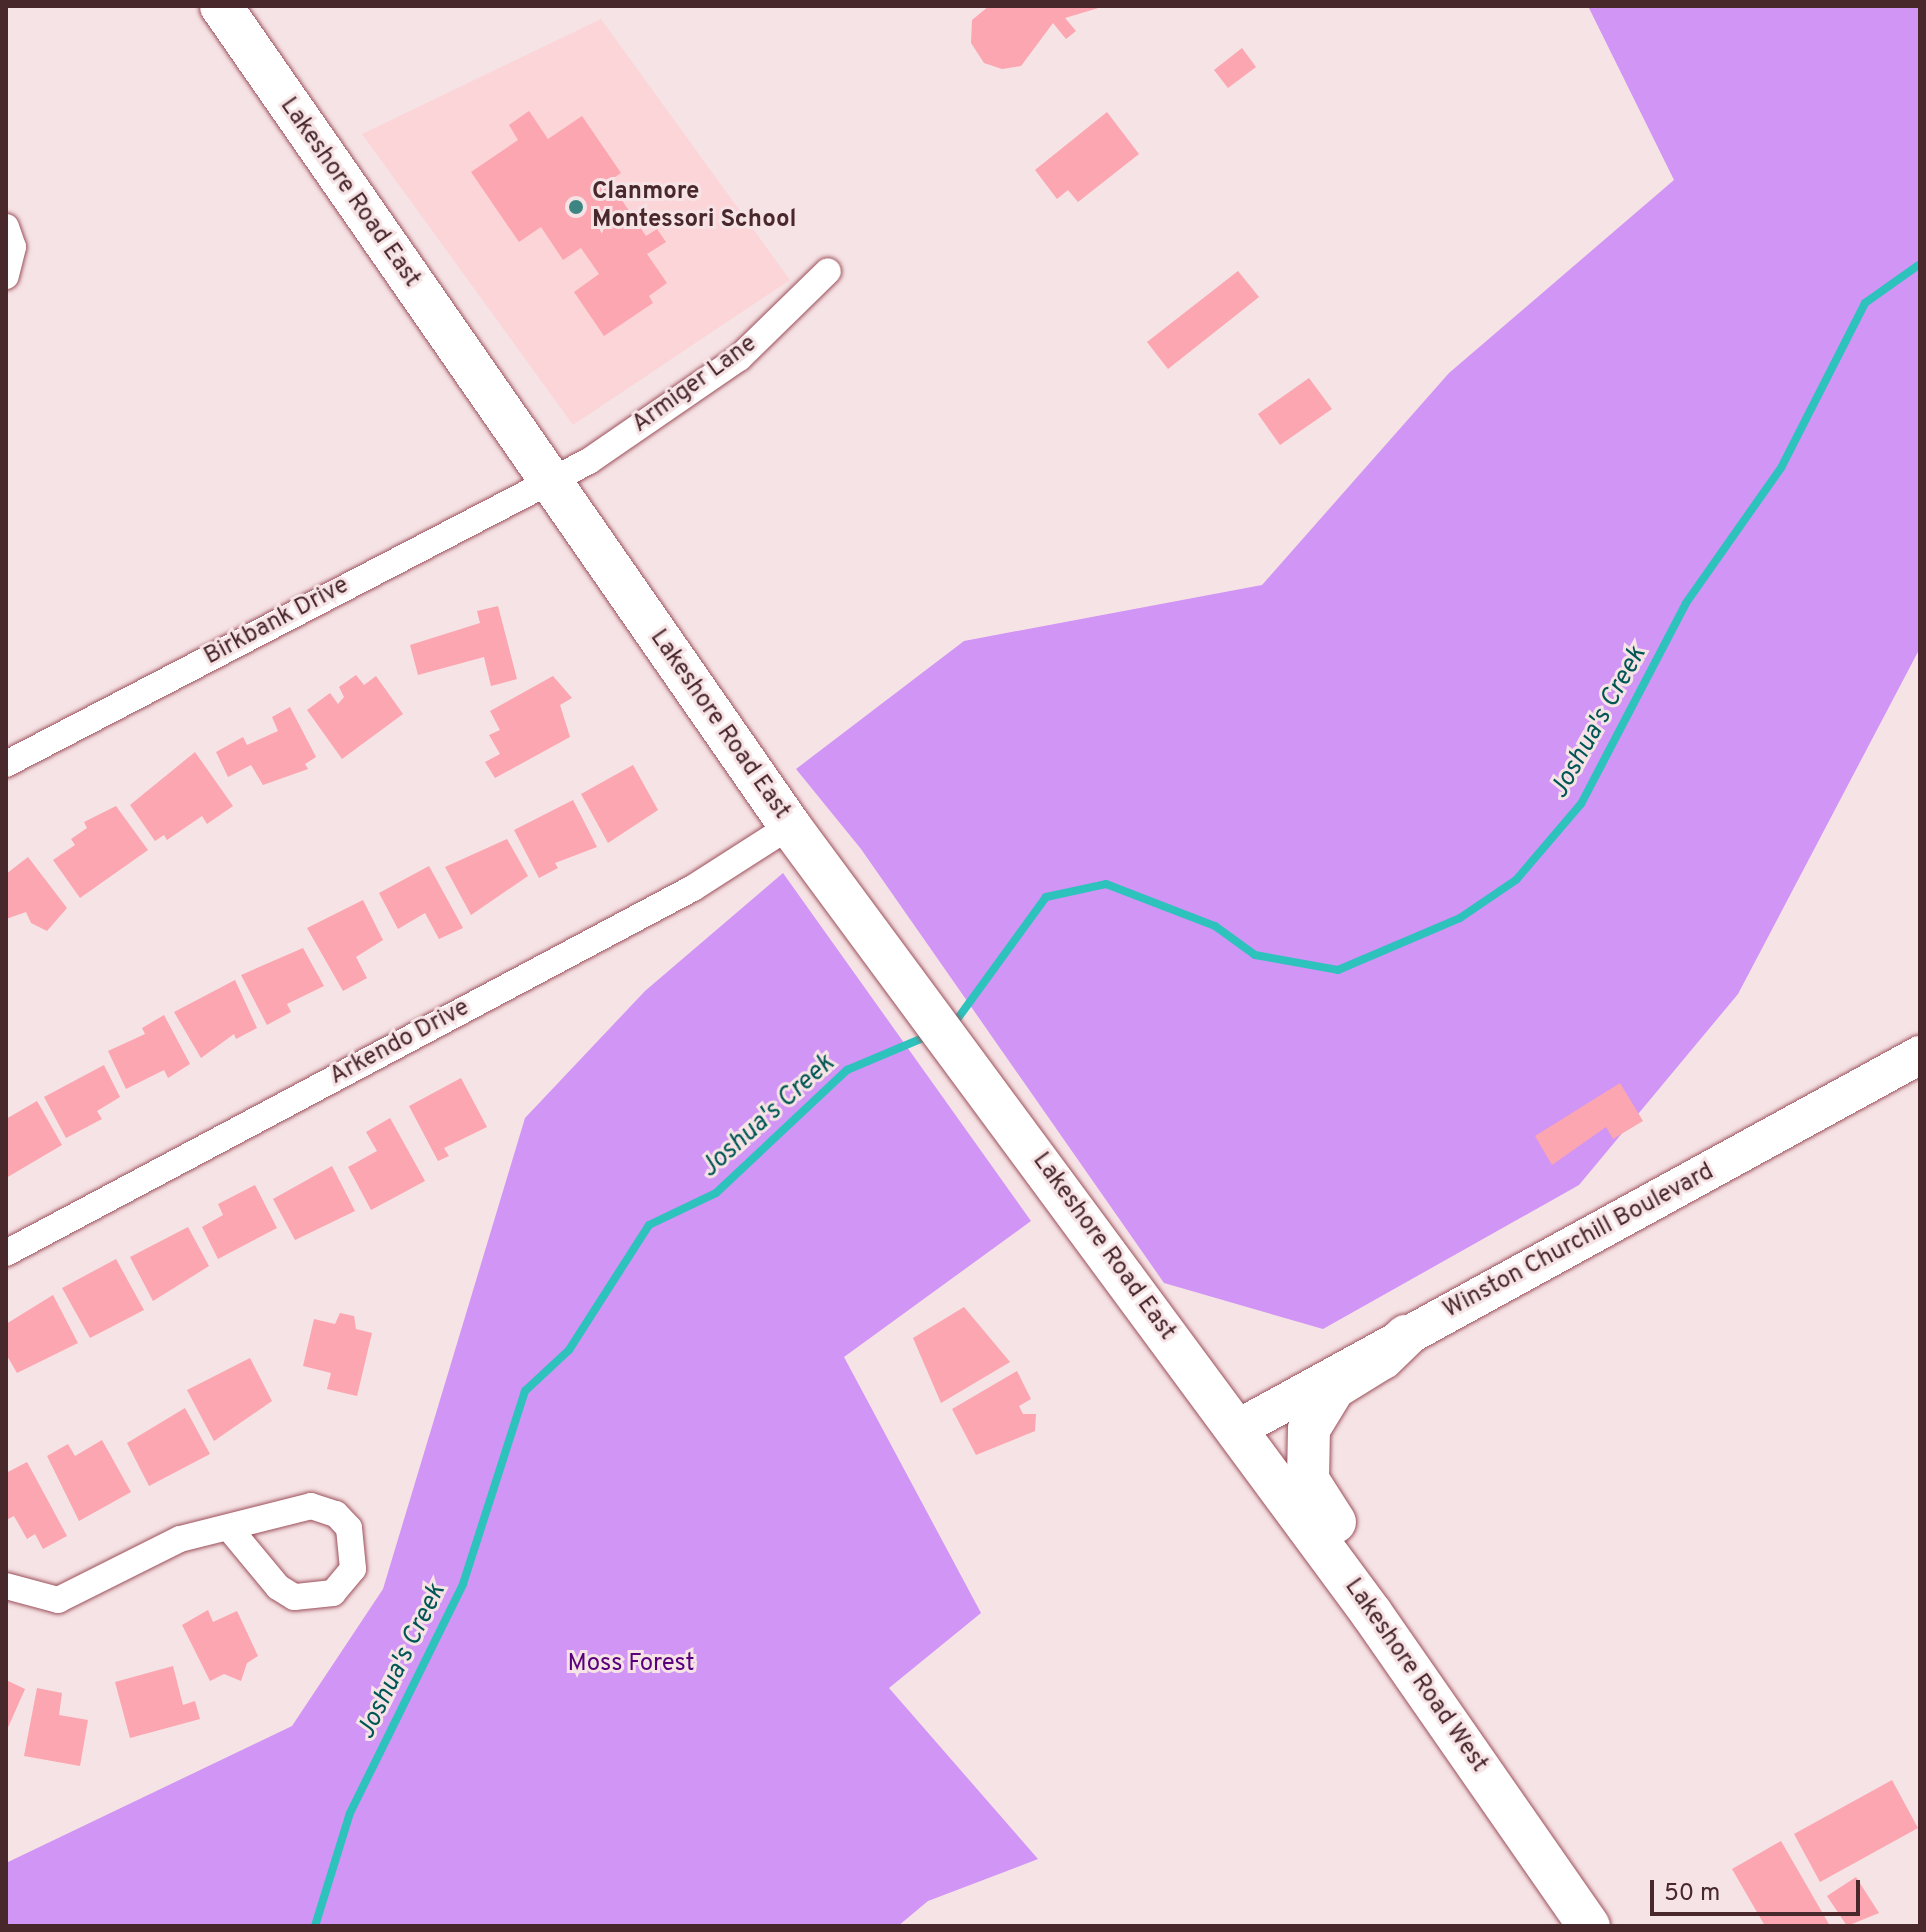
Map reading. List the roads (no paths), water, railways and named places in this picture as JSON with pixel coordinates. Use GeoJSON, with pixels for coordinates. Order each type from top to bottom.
{"type":"FeatureCollection","features":[{"type":"Feature","properties":{"kind":"main road","name":"Lakeshore Road East"},"geometry":{"type":"LineString","coordinates":[[221,6],[549,484],[790,826],[896,964],[1237,1429]]}},
{"type":"Feature","properties":{"kind":"main road","name":"Winston Churchill Boulevard"},"geometry":{"type":"LineString","coordinates":[[1237,1429],[1920,1055]]}},
{"type":"Feature","properties":{"kind":"main road"},"geometry":{"type":"LineString","coordinates":[[1372,1614],[1382,1586],[1308,1480],[1305,1452],[1309,1429],[1334,1388],[1383,1358],[1406,1336]]}},
{"type":"Feature","properties":{"kind":"main road","name":"Lakeshore Road West"},"geometry":{"type":"LineString","coordinates":[[1237,1429],[1372,1614],[1589,1926]]}},
{"type":"Feature","properties":{"kind":"street"},"geometry":{"type":"LineString","coordinates":[[6,227],[13,247],[6,276]]}},
{"type":"Feature","properties":{"kind":"street","name":"Armiger Lane"},"geometry":{"type":"LineString","coordinates":[[549,484],[739,358],[828,271]]}},
{"type":"Feature","properties":{"kind":"street","name":"Birkbank Drive"},"geometry":{"type":"LineString","coordinates":[[6,764],[549,484]]}},
{"type":"Feature","properties":{"kind":"street","name":"Arkendo Drive"},"geometry":{"type":"LineString","coordinates":[[6,1253],[693,888],[790,826]]}},
{"type":"Feature","properties":{"kind":"street"},"geometry":{"type":"LineString","coordinates":[[6,1586],[58,1600],[180,1539],[320,1507],[349,1528],[353,1569],[333,1593],[294,1597],[278,1587],[229,1528]]}},
{"type":"Feature","properties":{"kind":"waterway","name":"Joshua's Creek"},"geometry":{"type":"LineString","coordinates":[[953,1025],[1046,897],[1106,884],[1215,926],[1255,955],[1338,970],[1460,918],[1516,880],[1581,804],[1686,603],[1781,468],[1865,303],[1920,264]]}},
{"type":"Feature","properties":{"kind":"waterway","name":"Joshua's Creek"},"geometry":{"type":"LineString","coordinates":[[315,1926],[350,1813],[463,1584],[525,1391],[569,1350],[649,1225],[716,1193],[847,1070],[930,1035]]}},
{"type":"Feature","properties":{"kind":"place","name":"Clanmore Montessori School"},"geometry":{"type":"Point","coordinates":[576,207]}},
{"type":"Feature","properties":{"kind":"park label","name":"Moss Forest"},"geometry":{"type":"Point","coordinates":[631,1665]}}]}
